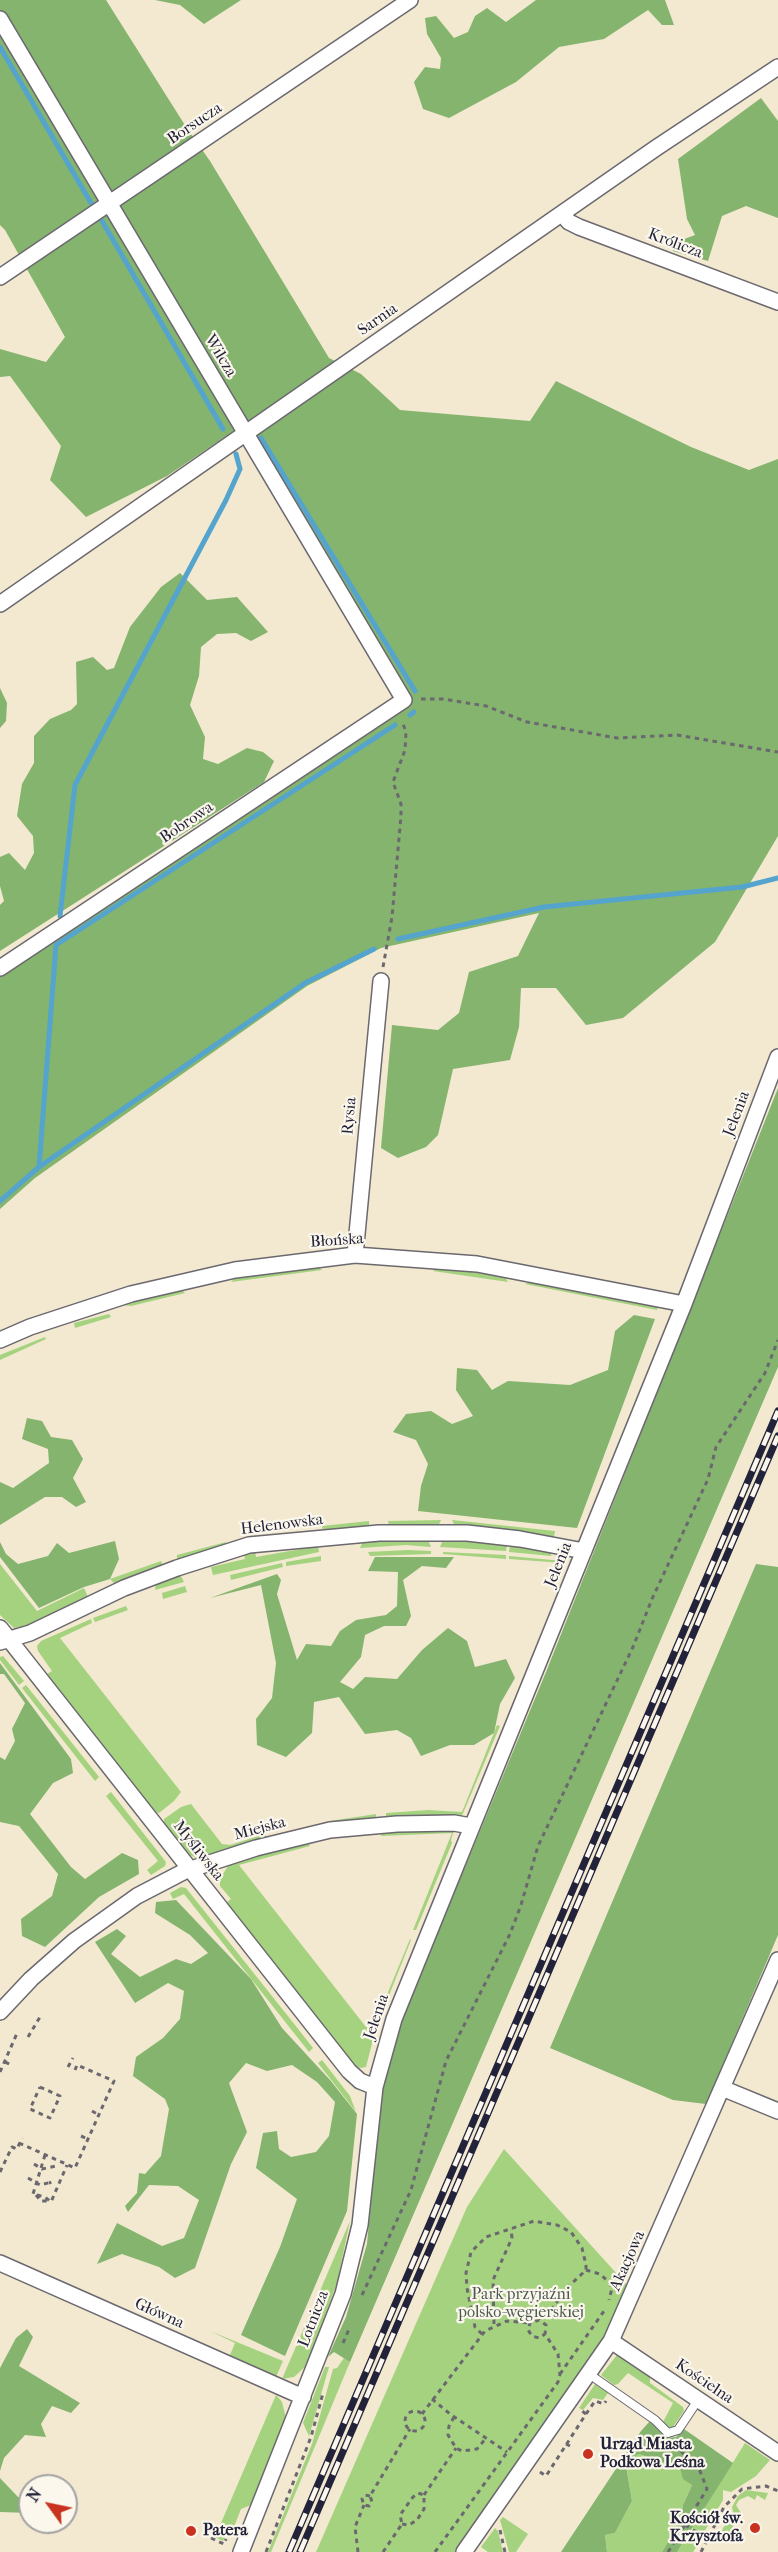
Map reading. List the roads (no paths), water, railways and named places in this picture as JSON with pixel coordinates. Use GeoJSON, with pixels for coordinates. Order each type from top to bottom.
{"type":"FeatureCollection","features":[{"type":"Feature","properties":{"kind":"street","name":"Borsucza"},"geometry":{"type":"LineString","coordinates":[[0,277],[410,0]]}},
{"type":"Feature","properties":{"kind":"street","name":"Wilcza"},"geometry":{"type":"LineString","coordinates":[[0,19],[245,433],[399,704]]}},
{"type":"Feature","properties":{"kind":"street","name":"Sarnia"},"geometry":{"type":"LineString","coordinates":[[0,604],[712,110],[778,67]]}},
{"type":"Feature","properties":{"kind":"street","name":"Królicza"},"geometry":{"type":"LineString","coordinates":[[562,214],[569,222],[579,227],[778,302]]}},
{"type":"Feature","properties":{"kind":"street","name":"Bobrowa"},"geometry":{"type":"LineString","coordinates":[[0,968],[399,704]]}},
{"type":"Feature","properties":{"kind":"street","name":"Rysia"},"geometry":{"type":"LineString","coordinates":[[355,1255],[381,981]]}},
{"type":"Feature","properties":{"kind":"street","name":"Jelenia"},"geometry":{"type":"LineString","coordinates":[[375,2087],[394,2019],[684,1304],[778,1057]]}},
{"type":"Feature","properties":{"kind":"street","name":"Błońska"},"geometry":{"type":"LineString","coordinates":[[0,1340],[30,1327],[130,1294],[235,1270],[355,1255],[477,1264],[684,1304]]}},
{"type":"Feature","properties":{"kind":"street","name":"Helenowska"},"geometry":{"type":"LineString","coordinates":[[3,1636],[30,1633],[124,1588],[249,1545],[357,1534],[443,1533],[520,1539],[584,1551]]}},
{"type":"Feature","properties":{"kind":"street","name":"Myśliwska"},"geometry":{"type":"LineString","coordinates":[[3,1636],[349,2071],[360,2081],[375,2087]]}},
{"type":"Feature","properties":{"kind":"street","name":"Miejska"},"geometry":{"type":"LineString","coordinates":[[0,2012],[56,1956],[109,1915],[154,1887],[189,1870],[256,1848],[330,1830],[397,1824],[454,1823],[471,1826]]}},
{"type":"Feature","properties":{"kind":"street","name":"Akacjowa"},"geometry":{"type":"LineString","coordinates":[[464,2552],[530,2466],[611,2341],[778,1960]]}},
{"type":"Feature","properties":{"kind":"street","name":"Lotnicza"},"geometry":{"type":"LineString","coordinates":[[241,2552],[343,2294],[360,2225],[375,2087]]}},
{"type":"Feature","properties":{"kind":"street"},"geometry":{"type":"LineString","coordinates":[[722,2088],[778,2111]]}},
{"type":"Feature","properties":{"kind":"street","name":"Główna"},"geometry":{"type":"LineString","coordinates":[[0,2263],[303,2397]]}},
{"type":"Feature","properties":{"kind":"street","name":"Kościelna"},"geometry":{"type":"LineString","coordinates":[[611,2341],[778,2453]]}},
{"type":"Feature","properties":{"kind":"lane"},"geometry":{"type":"LineString","coordinates":[[590,2374],[655,2420],[668,2433],[678,2430],[698,2400]]}},
{"type":"Feature","properties":{"kind":"waterway"},"geometry":{"type":"LineString","coordinates":[[0,47],[91,203]]}},
{"type":"Feature","properties":{"kind":"waterway"},"geometry":{"type":"LineString","coordinates":[[102,221],[223,429]]}},
{"type":"Feature","properties":{"kind":"waterway"},"geometry":{"type":"LineString","coordinates":[[261,438],[415,691]]}},
{"type":"Feature","properties":{"kind":"waterway"},"geometry":{"type":"LineString","coordinates":[[60,916],[75,785],[226,500],[240,469],[236,454]]}},
{"type":"Feature","properties":{"kind":"waterway"},"geometry":{"type":"LineString","coordinates":[[410,715],[414,712]]}},
{"type":"Feature","properties":{"kind":"waterway"},"geometry":{"type":"LineString","coordinates":[[39,1167],[56,945],[395,725]]}},
{"type":"Feature","properties":{"kind":"waterway"},"geometry":{"type":"LineString","coordinates":[[398,939],[544,907],[742,887],[778,878]]}},
{"type":"Feature","properties":{"kind":"waterway"},"geometry":{"type":"LineString","coordinates":[[0,1201],[39,1167],[305,983],[374,949]]}},
{"type":"Feature","properties":{"kind":"railway"},"geometry":{"type":"LineString","coordinates":[[289,2552],[778,1411]]}},
{"type":"Feature","properties":{"kind":"railway"},"geometry":{"type":"LineString","coordinates":[[300,2552],[778,1436]]}},
{"type":"Feature","properties":{"kind":"place","name":"Urząd Miasta Podkowa Leśna"},"geometry":{"type":"Point","coordinates":[588,2454]}},
{"type":"Feature","properties":{"kind":"place","name":"Kościół św. Krzysztofa"},"geometry":{"type":"Point","coordinates":[755,2528]}},
{"type":"Feature","properties":{"kind":"place","name":"Patera"},"geometry":{"type":"Point","coordinates":[191,2531]}},
{"type":"Feature","properties":{"kind":"park label","name":"Park przyjaźni polsko-węgierskiej"},"geometry":{"type":"Point","coordinates":[521,2304]}}]}
